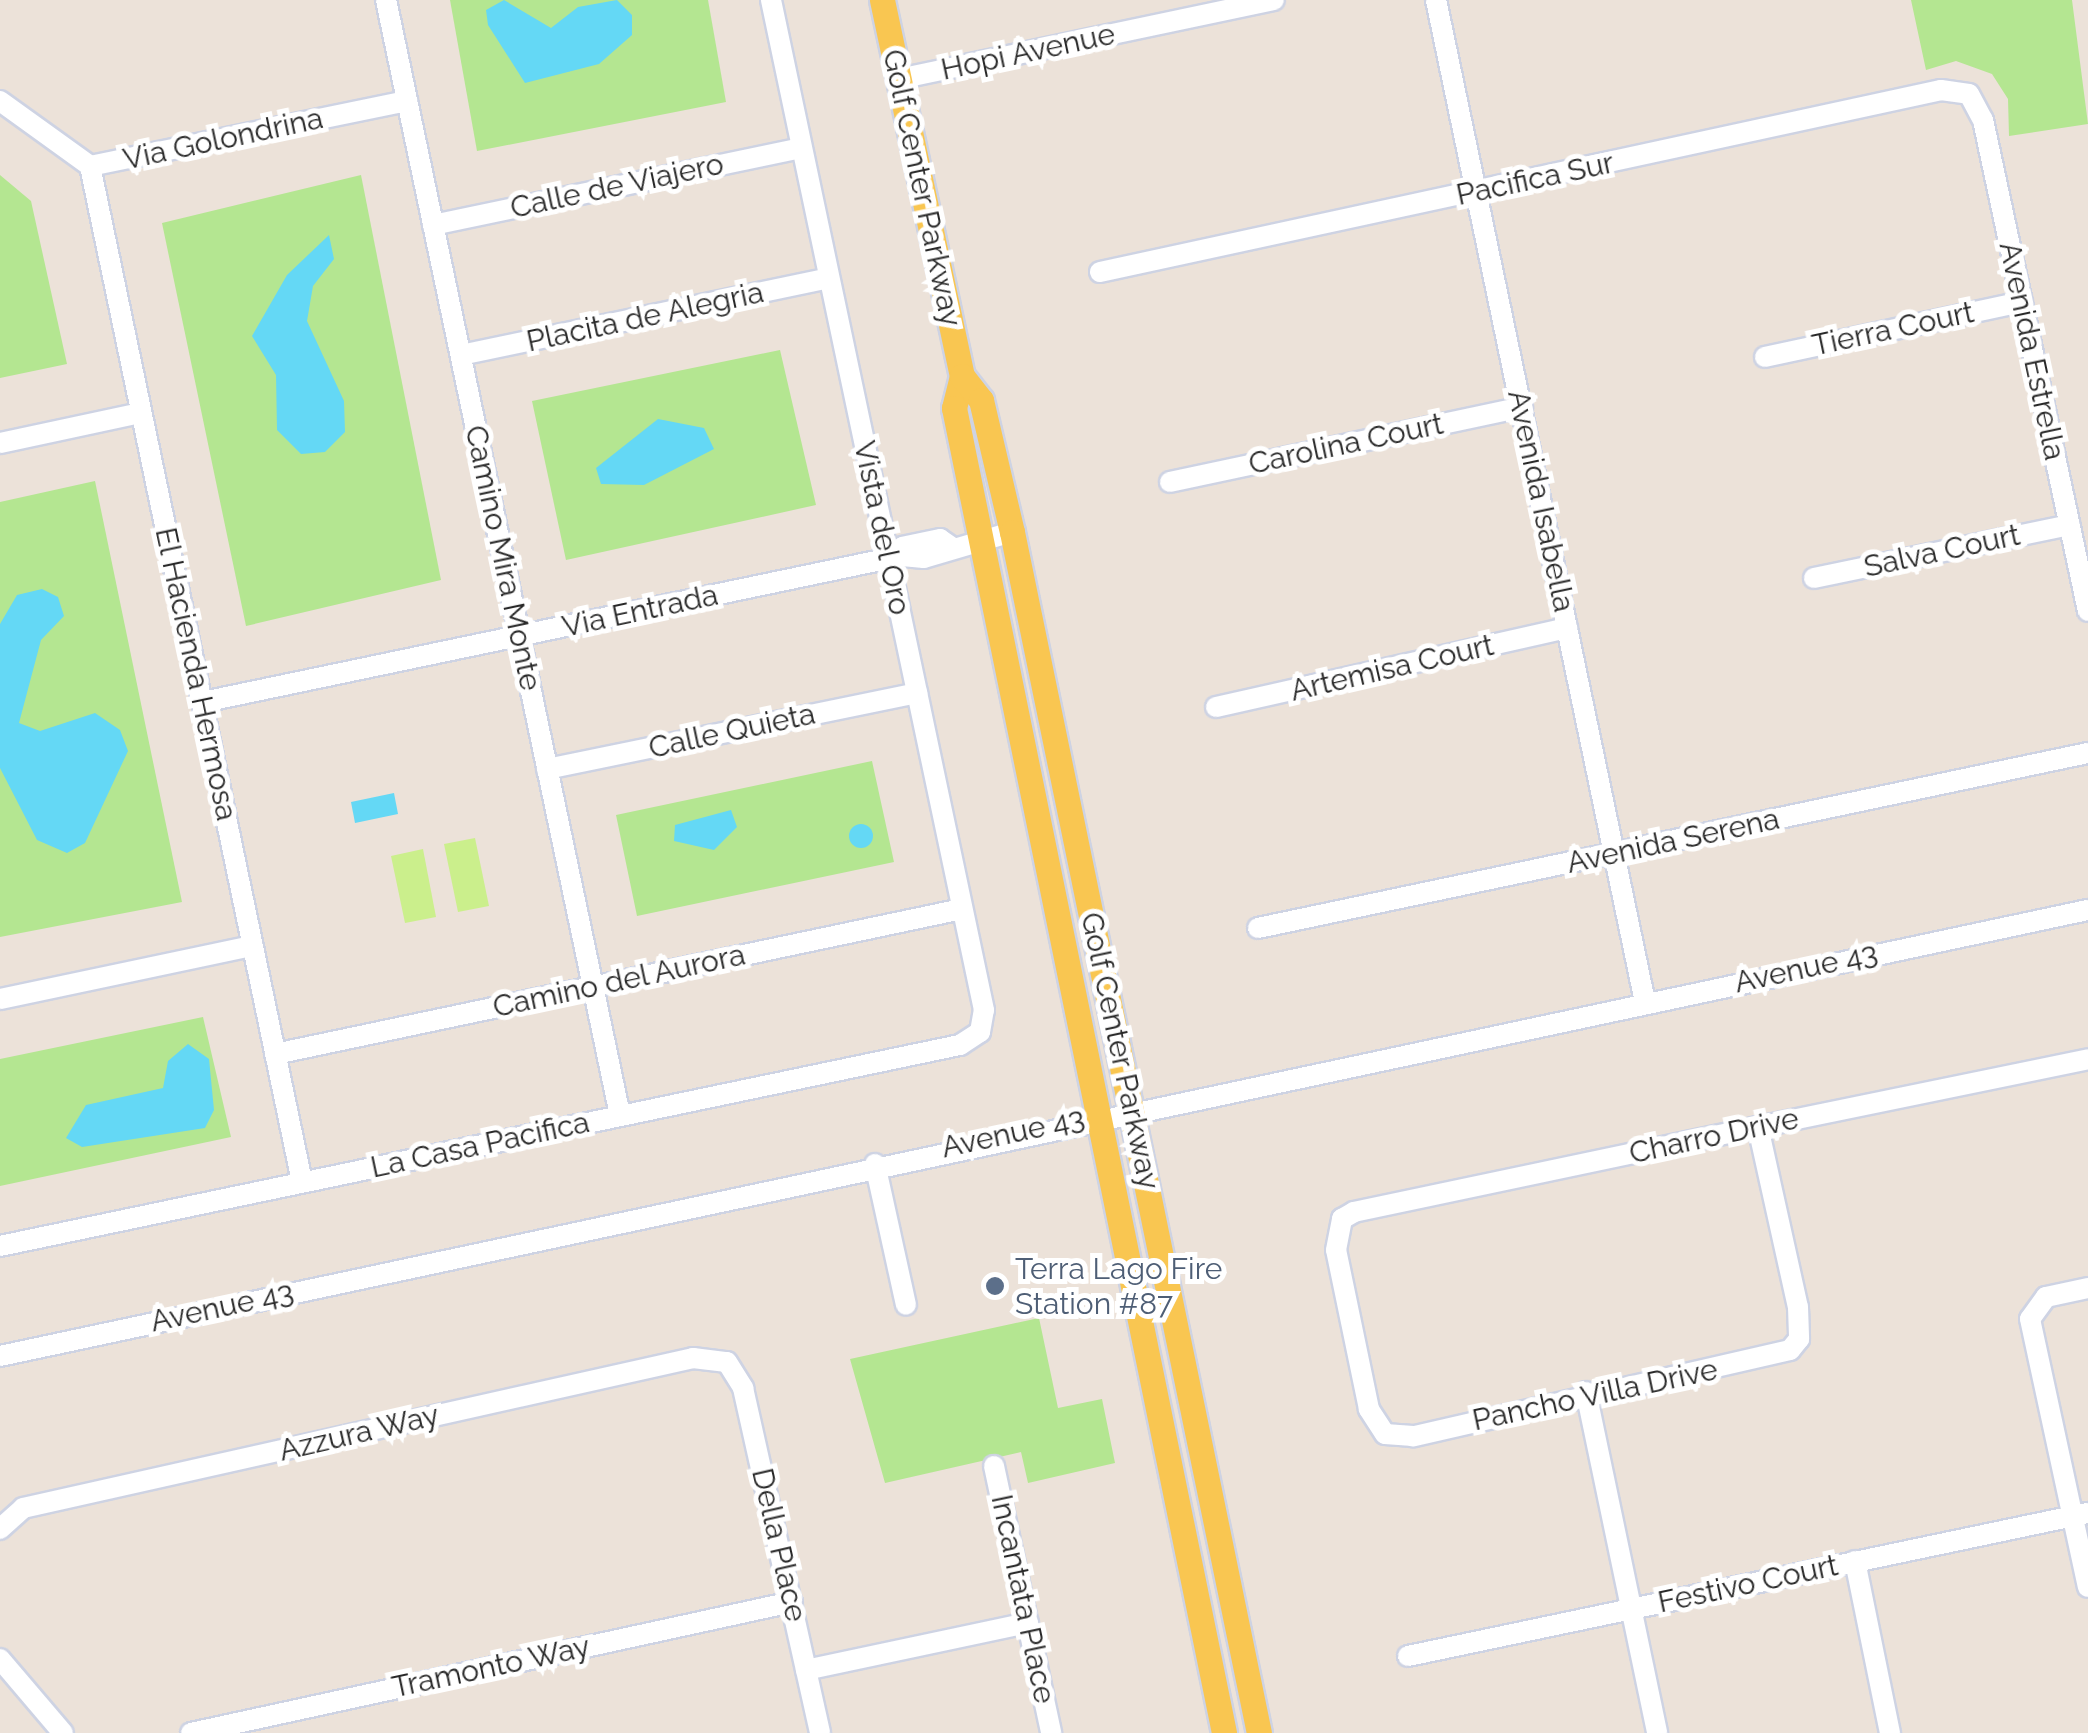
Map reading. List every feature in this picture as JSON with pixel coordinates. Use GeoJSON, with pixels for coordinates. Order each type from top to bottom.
{"type":"FeatureCollection","features":[{"type":"Feature","properties":{"kind":"main road","name":"Golf Center Parkway"},"geometry":{"type":"LineString","coordinates":[[882,0],[962,376],[954,408],[1224,1733]]}},
{"type":"Feature","properties":{"kind":"main road","name":"Golf Center Parkway"},"geometry":{"type":"LineString","coordinates":[[962,376],[981,400],[1012,532],[1259,1733]]}},
{"type":"Feature","properties":{"kind":"street","name":"Camino Mira Monte"},"geometry":{"type":"LineString","coordinates":[[386,0],[620,1115]]}},
{"type":"Feature","properties":{"kind":"street","name":"Vista del Oro"},"geometry":{"type":"LineString","coordinates":[[771,0],[828,278],[895,558],[917,693],[984,1010],[980,1032],[960,1046]]}},
{"type":"Feature","properties":{"kind":"street","name":"Hopi Avenue"},"geometry":{"type":"LineString","coordinates":[[899,79],[1274,0]]}},
{"type":"Feature","properties":{"kind":"street","name":"Avenida Isabella"},"geometry":{"type":"LineString","coordinates":[[1436,0],[1645,1002]]}},
{"type":"Feature","properties":{"kind":"street","name":"Pacifica Sur"},"geometry":{"type":"LineString","coordinates":[[1100,272],[1941,90],[1969,94]]}},
{"type":"Feature","properties":{"kind":"street","name":"Avenida Estrella"},"geometry":{"type":"LineString","coordinates":[[1969,94],[1983,120],[2088,611]]}},
{"type":"Feature","properties":{"kind":"street","name":"Via Golondrina"},"geometry":{"type":"LineString","coordinates":[[0,101],[90,166],[407,101]]}},
{"type":"Feature","properties":{"kind":"street","name":"Calle de Viajero"},"geometry":{"type":"LineString","coordinates":[[433,224],[802,148]]}},
{"type":"Feature","properties":{"kind":"street","name":"El Hacienda Hermosa"},"geometry":{"type":"LineString","coordinates":[[90,166],[302,1182]]}},
{"type":"Feature","properties":{"kind":"street","name":"Placita de Alegria"},"geometry":{"type":"LineString","coordinates":[[461,355],[828,278]]}},
{"type":"Feature","properties":{"kind":"street","name":"Tierra Court"},"geometry":{"type":"LineString","coordinates":[[1765,357],[2022,302]]}},
{"type":"Feature","properties":{"kind":"street","name":"Carolina Court"},"geometry":{"type":"LineString","coordinates":[[1170,482],[1522,407]]}},
{"type":"Feature","properties":{"kind":"street"},"geometry":{"type":"LineString","coordinates":[[0,442],[140,413]]}},
{"type":"Feature","properties":{"kind":"street","name":"Salva Court"},"geometry":{"type":"LineString","coordinates":[[1814,578],[2070,525]]}},
{"type":"Feature","properties":{"kind":"street","name":"Via Entrada"},"geometry":{"type":"LineString","coordinates":[[203,702],[895,558],[903,547],[940,539],[950,546],[1012,532]]}},
{"type":"Feature","properties":{"kind":"street","name":"Artemisa Court"},"geometry":{"type":"LineString","coordinates":[[1216,707],[1568,628]]}},
{"type":"Feature","properties":{"kind":"street","name":"Calle Quieta"},"geometry":{"type":"LineString","coordinates":[[547,769],[917,693]]}},
{"type":"Feature","properties":{"kind":"street","name":"Avenida Serena"},"geometry":{"type":"LineString","coordinates":[[1258,928],[2088,753]]}},
{"type":"Feature","properties":{"kind":"street","name":"Camino del Aurora"},"geometry":{"type":"LineString","coordinates":[[275,1054],[962,909]]}},
{"type":"Feature","properties":{"kind":"street","name":"Avenue 43"},"geometry":{"type":"LineString","coordinates":[[0,1356],[1132,1108],[2088,910]]}},
{"type":"Feature","properties":{"kind":"street"},"geometry":{"type":"LineString","coordinates":[[0,999],[252,946]]}},
{"type":"Feature","properties":{"kind":"street","name":"La Casa Pacifica"},"geometry":{"type":"LineString","coordinates":[[0,1246],[960,1046]]}},
{"type":"Feature","properties":{"kind":"street","name":"Charro Drive"},"geometry":{"type":"LineString","coordinates":[[1385,1434],[1369,1408],[1336,1250],[1342,1219],[2088,1059]]}},
{"type":"Feature","properties":{"kind":"street","name":"Pancho Villa Drive"},"geometry":{"type":"LineString","coordinates":[[1385,1434],[1412,1436],[1586,1392],[1780,1357],[1799,1339],[1758,1127]]}},
{"type":"Feature","properties":{"kind":"street"},"geometry":{"type":"LineString","coordinates":[[876,1164],[906,1304]]}},
{"type":"Feature","properties":{"kind":"street"},"geometry":{"type":"LineString","coordinates":[[2088,1288],[2034,1304],[2032,1340],[2081,1514],[2088,1587]]}},
{"type":"Feature","properties":{"kind":"street","name":"Azzura Way"},"geometry":{"type":"LineString","coordinates":[[0,1528],[22,1508],[693,1358],[727,1362]]}},
{"type":"Feature","properties":{"kind":"street","name":"Della Place"},"geometry":{"type":"LineString","coordinates":[[727,1362],[743,1388],[820,1733]]}},
{"type":"Feature","properties":{"kind":"street"},"geometry":{"type":"LineString","coordinates":[[1586,1392],[1657,1733]]}},
{"type":"Feature","properties":{"kind":"street","name":"Incantata Place"},"geometry":{"type":"LineString","coordinates":[[994,1466],[1051,1733]]}},
{"type":"Feature","properties":{"kind":"street","name":"Festivo Court"},"geometry":{"type":"LineString","coordinates":[[1408,1656],[2081,1514]]}},
{"type":"Feature","properties":{"kind":"street"},"geometry":{"type":"LineString","coordinates":[[1855,1562],[1890,1733]]}},
{"type":"Feature","properties":{"kind":"street","name":"Tramonto Way"},"geometry":{"type":"LineString","coordinates":[[191,1733],[792,1602]]}},
{"type":"Feature","properties":{"kind":"street"},"geometry":{"type":"LineString","coordinates":[[806,1670],[1028,1623]]}},
{"type":"Feature","properties":{"kind":"street"},"geometry":{"type":"LineString","coordinates":[[0,1658],[63,1733]]}},
{"type":"Feature","properties":{"kind":"green space"},"geometry":{"type":"Polygon","coordinates":[[[450,0],[708,0],[726,102],[477,151],[450,0]]]}},
{"type":"Feature","properties":{"kind":"green space"},"geometry":{"type":"Polygon","coordinates":[[[1911,0],[2072,0],[2088,124],[2009,136],[2008,99],[1992,74],[1956,61],[1926,70],[1911,0]]]}},
{"type":"Feature","properties":{"kind":"green space"},"geometry":{"type":"Polygon","coordinates":[[[0,175],[31,201],[67,364],[0,378],[0,175]]]}},
{"type":"Feature","properties":{"kind":"green space"},"geometry":{"type":"Polygon","coordinates":[[[361,175],[441,580],[246,626],[162,223],[361,175]]]}},
{"type":"Feature","properties":{"kind":"green space"},"geometry":{"type":"Polygon","coordinates":[[[780,350],[816,505],[566,560],[532,401],[780,350]]]}},
{"type":"Feature","properties":{"kind":"green space"},"geometry":{"type":"Polygon","coordinates":[[[95,481],[182,902],[0,937],[0,502],[95,481]]]}},
{"type":"Feature","properties":{"kind":"green space"},"geometry":{"type":"Polygon","coordinates":[[[872,761],[894,862],[637,916],[616,815],[872,761]]]}},
{"type":"Feature","properties":{"kind":"green space"},"geometry":{"type":"Polygon","coordinates":[[[475,838],[489,906],[458,912],[444,844],[475,838]]]}},
{"type":"Feature","properties":{"kind":"green space"},"geometry":{"type":"Polygon","coordinates":[[[423,849],[436,917],[405,923],[391,856],[423,849]]]}},
{"type":"Feature","properties":{"kind":"green space"},"geometry":{"type":"Polygon","coordinates":[[[203,1017],[231,1137],[0,1186],[0,1059],[203,1017]]]}},
{"type":"Feature","properties":{"kind":"green space"},"geometry":{"type":"Polygon","coordinates":[[[1039,1318],[1058,1408],[1102,1399],[1115,1463],[1028,1483],[1021,1452],[885,1483],[850,1359],[1039,1318]]]}},
{"type":"Feature","properties":{"kind":"water"},"geometry":{"type":"Polygon","coordinates":[[[504,0],[551,28],[578,7],[617,0],[632,15],[632,35],[599,64],[525,83],[488,25],[486,10],[504,0]]]}},
{"type":"Feature","properties":{"kind":"water"},"geometry":{"type":"Polygon","coordinates":[[[329,235],[334,259],[313,286],[307,321],[344,401],[345,432],[325,452],[301,454],[277,430],[276,375],[252,336],[287,275],[329,235]]]}},
{"type":"Feature","properties":{"kind":"water"},"geometry":{"type":"Polygon","coordinates":[[[658,419],[704,428],[714,449],[644,485],[601,484],[596,468],[658,419]]]}},
{"type":"Feature","properties":{"kind":"water"},"geometry":{"type":"Polygon","coordinates":[[[42,589],[58,597],[64,616],[41,640],[19,723],[40,731],[95,713],[120,730],[128,751],[85,843],[67,853],[37,840],[0,768],[0,624],[17,595],[42,589]]]}},
{"type":"Feature","properties":{"kind":"water"},"geometry":{"type":"Polygon","coordinates":[[[394,793],[398,814],[355,823],[351,802],[394,793]]]}},
{"type":"Feature","properties":{"kind":"water"},"geometry":{"type":"Polygon","coordinates":[[[731,810],[737,827],[714,850],[674,841],[675,825],[731,810]]]}},
{"type":"Feature","properties":{"kind":"water"},"geometry":{"type":"Polygon","coordinates":[[[861,824],[870,827],[870,845],[861,848],[852,845],[849,836],[852,827],[861,824]]]}},
{"type":"Feature","properties":{"kind":"water"},"geometry":{"type":"Polygon","coordinates":[[[188,1044],[209,1059],[214,1110],[205,1128],[82,1147],[66,1138],[86,1105],[163,1088],[168,1061],[188,1044]]]}},
{"type":"Feature","properties":{"kind":"place","name":"Terra Lago Fire Station #87"},"geometry":{"type":"Point","coordinates":[995,1286]}}]}
